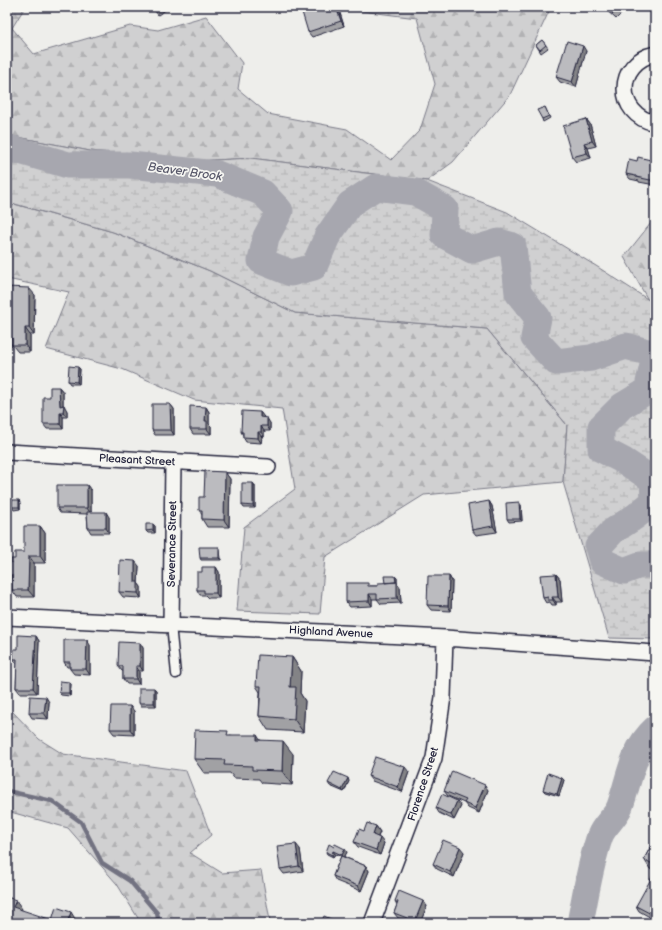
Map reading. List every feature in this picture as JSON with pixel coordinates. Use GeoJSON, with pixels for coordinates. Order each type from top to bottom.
{"type":"FeatureCollection","features":[{"type":"Feature","properties":{"kind":"street"},"geometry":{"type":"LineString","coordinates":[[655,54],[642,58],[631,68],[625,82],[624,89],[631,110],[642,119],[655,123]]}},
{"type":"Feature","properties":{"kind":"street","name":"Pleasant Street"},"geometry":{"type":"LineString","coordinates":[[7,452],[268,467]]}},
{"type":"Feature","properties":{"kind":"street","name":"Severance Street"},"geometry":{"type":"LineString","coordinates":[[171,625],[173,462]]}},
{"type":"Feature","properties":{"kind":"street","name":"Highland Avenue"},"geometry":{"type":"LineString","coordinates":[[7,617],[445,638],[654,653]]}},
{"type":"Feature","properties":{"kind":"street","name":"Florence Street"},"geometry":{"type":"LineString","coordinates":[[372,923],[434,758],[443,697],[445,638]]}},
{"type":"Feature","properties":{"kind":"lane"},"geometry":{"type":"LineString","coordinates":[[171,625],[176,674]]}},
{"type":"Feature","properties":{"kind":"green space"},"geometry":{"type":"Polygon","coordinates":[[[7,7],[25,7],[12,28],[34,54],[130,26],[158,30],[206,16],[242,63],[238,89],[268,114],[347,129],[391,160],[420,130],[435,84],[417,18],[361,11],[360,7],[551,7],[510,95],[453,162],[427,181],[251,158],[196,161],[90,151],[7,135],[7,7]]]}},
{"type":"Feature","properties":{"kind":"green space"},"geometry":{"type":"Polygon","coordinates":[[[7,135],[90,151],[196,161],[251,158],[427,181],[507,212],[655,304],[655,639],[609,638],[563,482],[567,425],[487,329],[295,313],[210,271],[113,232],[15,204],[7,212],[7,135]]]}},
{"type":"Feature","properties":{"kind":"green space"},"geometry":{"type":"Polygon","coordinates":[[[14,204],[113,232],[210,271],[295,313],[487,329],[567,425],[563,482],[424,495],[325,557],[320,614],[237,611],[244,527],[295,489],[282,409],[194,400],[122,369],[46,349],[69,292],[7,279],[7,212],[14,204]]]}},
{"type":"Feature","properties":{"kind":"green space"},"geometry":{"type":"Polygon","coordinates":[[[655,218],[655,304],[648,300],[624,257],[655,218]]]}},
{"type":"Feature","properties":{"kind":"green space"},"geometry":{"type":"Polygon","coordinates":[[[7,711],[13,712],[39,739],[63,754],[186,771],[211,835],[190,853],[222,873],[261,870],[270,921],[272,923],[141,923],[117,884],[68,828],[7,811],[7,711]]]}},
{"type":"Feature","properties":{"kind":"building"},"geometry":{"type":"Polygon","coordinates":[[[152,7],[159,7],[154,10],[152,7]]]}},
{"type":"Feature","properties":{"kind":"building"},"geometry":{"type":"Polygon","coordinates":[[[317,7],[336,7],[341,21],[308,32],[302,12],[317,7]]]}},
{"type":"Feature","properties":{"kind":"building"},"geometry":{"type":"Polygon","coordinates":[[[605,7],[620,7],[613,14],[605,7]]]}},
{"type":"Feature","properties":{"kind":"building"},"geometry":{"type":"Polygon","coordinates":[[[542,40],[546,45],[540,50],[536,45],[542,40]]]}},
{"type":"Feature","properties":{"kind":"building"},"geometry":{"type":"Polygon","coordinates":[[[567,41],[583,46],[572,82],[556,77],[567,41]]]}},
{"type":"Feature","properties":{"kind":"building"},"geometry":{"type":"Polygon","coordinates":[[[545,107],[549,116],[542,119],[537,110],[545,107]]]}},
{"type":"Feature","properties":{"kind":"building"},"geometry":{"type":"Polygon","coordinates":[[[586,119],[592,141],[584,143],[587,153],[572,157],[563,126],[586,119]]]}},
{"type":"Feature","properties":{"kind":"building"},"geometry":{"type":"Polygon","coordinates":[[[638,157],[655,161],[655,181],[626,174],[629,159],[637,161],[638,157]]]}},
{"type":"Feature","properties":{"kind":"building"},"geometry":{"type":"Polygon","coordinates":[[[7,287],[29,288],[29,328],[25,328],[25,345],[12,345],[12,338],[7,338],[7,287]]]}},
{"type":"Feature","properties":{"kind":"building"},"geometry":{"type":"Polygon","coordinates":[[[69,366],[78,367],[77,382],[68,381],[69,366]]]}},
{"type":"Feature","properties":{"kind":"building"},"geometry":{"type":"Polygon","coordinates":[[[50,387],[59,387],[60,406],[64,405],[63,412],[60,412],[60,424],[43,424],[43,397],[50,397],[50,387]]]}},
{"type":"Feature","properties":{"kind":"building"},"geometry":{"type":"Polygon","coordinates":[[[152,404],[170,404],[171,430],[152,430],[152,404]]]}},
{"type":"Feature","properties":{"kind":"building"},"geometry":{"type":"Polygon","coordinates":[[[190,406],[206,407],[205,421],[207,421],[207,429],[190,429],[190,406]]]}},
{"type":"Feature","properties":{"kind":"building"},"geometry":{"type":"Polygon","coordinates":[[[242,411],[260,412],[260,417],[267,418],[267,426],[261,426],[261,432],[258,432],[258,438],[243,437],[243,432],[241,432],[242,411]]]}},
{"type":"Feature","properties":{"kind":"building"},"geometry":{"type":"Polygon","coordinates":[[[205,471],[225,472],[224,520],[202,519],[202,510],[199,510],[199,497],[204,497],[205,471]]]}},
{"type":"Feature","properties":{"kind":"building"},"geometry":{"type":"Polygon","coordinates":[[[242,483],[253,483],[253,506],[242,505],[242,483]]]}},
{"type":"Feature","properties":{"kind":"building"},"geometry":{"type":"Polygon","coordinates":[[[57,485],[87,485],[87,508],[57,508],[57,485]]]}},
{"type":"Feature","properties":{"kind":"building"},"geometry":{"type":"Polygon","coordinates":[[[12,500],[19,500],[19,507],[12,507],[12,500]]]}},
{"type":"Feature","properties":{"kind":"building"},"geometry":{"type":"Polygon","coordinates":[[[489,501],[493,526],[472,530],[468,505],[489,501]]]}},
{"type":"Feature","properties":{"kind":"building"},"geometry":{"type":"Polygon","coordinates":[[[519,502],[520,519],[507,519],[506,503],[519,502]]]}},
{"type":"Feature","properties":{"kind":"building"},"geometry":{"type":"Polygon","coordinates":[[[87,512],[106,512],[106,528],[88,528],[87,512]]]}},
{"type":"Feature","properties":{"kind":"building"},"geometry":{"type":"Polygon","coordinates":[[[146,524],[153,524],[153,530],[146,531],[146,524]]]}},
{"type":"Feature","properties":{"kind":"building"},"geometry":{"type":"Polygon","coordinates":[[[24,526],[40,526],[40,556],[29,556],[28,590],[12,590],[12,575],[9,575],[9,563],[11,563],[11,559],[15,559],[15,552],[24,552],[24,526]]]}},
{"type":"Feature","properties":{"kind":"building"},"geometry":{"type":"Polygon","coordinates":[[[199,547],[219,547],[219,558],[200,558],[199,547]]]}},
{"type":"Feature","properties":{"kind":"building"},"geometry":{"type":"Polygon","coordinates":[[[120,560],[135,561],[135,582],[138,582],[138,593],[119,592],[120,560]]]}},
{"type":"Feature","properties":{"kind":"building"},"geometry":{"type":"Polygon","coordinates":[[[202,567],[216,567],[216,593],[204,593],[204,590],[197,590],[197,572],[202,572],[202,567]]]}},
{"type":"Feature","properties":{"kind":"building"},"geometry":{"type":"Polygon","coordinates":[[[556,574],[558,597],[552,597],[553,600],[548,600],[548,597],[543,598],[540,575],[556,574]]]}},
{"type":"Feature","properties":{"kind":"building"},"geometry":{"type":"Polygon","coordinates":[[[384,576],[395,576],[396,582],[385,583],[384,576]]]}},
{"type":"Feature","properties":{"kind":"building"},"geometry":{"type":"Polygon","coordinates":[[[428,576],[449,576],[448,606],[427,605],[428,576]]]}},
{"type":"Feature","properties":{"kind":"building"},"geometry":{"type":"Polygon","coordinates":[[[397,582],[397,598],[377,599],[377,594],[369,594],[369,601],[346,602],[346,583],[368,583],[368,586],[378,586],[378,583],[397,582]]]}},
{"type":"Feature","properties":{"kind":"building"},"geometry":{"type":"Polygon","coordinates":[[[18,635],[36,636],[33,688],[16,688],[17,659],[13,659],[14,649],[18,649],[18,635]]]}},
{"type":"Feature","properties":{"kind":"building"},"geometry":{"type":"Polygon","coordinates":[[[64,640],[87,640],[86,669],[70,669],[70,662],[64,662],[64,640]]]}},
{"type":"Feature","properties":{"kind":"building"},"geometry":{"type":"Polygon","coordinates":[[[119,642],[140,643],[140,666],[136,666],[136,679],[123,679],[123,666],[118,666],[119,642]]]}},
{"type":"Feature","properties":{"kind":"building"},"geometry":{"type":"Polygon","coordinates":[[[258,655],[292,657],[290,687],[296,687],[294,719],[259,716],[261,686],[256,686],[258,655]]]}},
{"type":"Feature","properties":{"kind":"building"},"geometry":{"type":"Polygon","coordinates":[[[60,681],[69,682],[69,693],[59,693],[60,681]]]}},
{"type":"Feature","properties":{"kind":"building"},"geometry":{"type":"Polygon","coordinates":[[[139,688],[154,688],[154,703],[139,703],[139,688]]]}},
{"type":"Feature","properties":{"kind":"building"},"geometry":{"type":"Polygon","coordinates":[[[30,696],[46,697],[44,713],[29,713],[30,696]]]}},
{"type":"Feature","properties":{"kind":"building"},"geometry":{"type":"Polygon","coordinates":[[[111,706],[130,706],[130,729],[110,729],[111,706]]]}},
{"type":"Feature","properties":{"kind":"building"},"geometry":{"type":"Polygon","coordinates":[[[195,730],[228,731],[227,735],[257,735],[257,740],[283,741],[282,771],[252,770],[252,766],[224,765],[225,760],[194,759],[195,730]]]}},
{"type":"Feature","properties":{"kind":"building"},"geometry":{"type":"Polygon","coordinates":[[[375,757],[405,767],[398,787],[368,776],[375,757]]]}},
{"type":"Feature","properties":{"kind":"building"},"geometry":{"type":"Polygon","coordinates":[[[452,771],[485,785],[475,808],[464,803],[466,800],[444,791],[452,771]]]}},
{"type":"Feature","properties":{"kind":"building"},"geometry":{"type":"Polygon","coordinates":[[[334,772],[348,778],[342,790],[328,783],[334,772]]]}},
{"type":"Feature","properties":{"kind":"building"},"geometry":{"type":"Polygon","coordinates":[[[548,773],[562,778],[557,794],[543,790],[548,773]]]}},
{"type":"Feature","properties":{"kind":"building"},"geometry":{"type":"Polygon","coordinates":[[[442,794],[457,801],[451,815],[436,808],[442,794]]]}},
{"type":"Feature","properties":{"kind":"building"},"geometry":{"type":"Polygon","coordinates":[[[367,823],[376,826],[373,835],[380,838],[376,850],[354,842],[359,829],[364,831],[367,823]]]}},
{"type":"Feature","properties":{"kind":"building"},"geometry":{"type":"Polygon","coordinates":[[[655,839],[655,864],[654,865],[644,859],[655,839]]]}},
{"type":"Feature","properties":{"kind":"building"},"geometry":{"type":"Polygon","coordinates":[[[443,840],[460,847],[450,872],[433,864],[443,840]]]}},
{"type":"Feature","properties":{"kind":"building"},"geometry":{"type":"Polygon","coordinates":[[[296,844],[299,866],[280,869],[277,846],[296,844]]]}},
{"type":"Feature","properties":{"kind":"building"},"geometry":{"type":"Polygon","coordinates":[[[329,844],[334,847],[335,844],[345,849],[342,855],[333,851],[332,855],[326,852],[329,844]]]}},
{"type":"Feature","properties":{"kind":"building"},"geometry":{"type":"Polygon","coordinates":[[[341,856],[366,866],[358,886],[333,876],[341,856]]]}},
{"type":"Feature","properties":{"kind":"building"},"geometry":{"type":"Polygon","coordinates":[[[653,875],[655,876],[655,916],[636,906],[653,875]]]}},
{"type":"Feature","properties":{"kind":"building"},"geometry":{"type":"Polygon","coordinates":[[[399,891],[423,901],[415,921],[394,913],[398,902],[395,901],[399,891]]]}},
{"type":"Feature","properties":{"kind":"building"},"geometry":{"type":"Polygon","coordinates":[[[7,897],[16,900],[13,907],[52,920],[56,907],[71,912],[67,923],[7,923],[7,897]]]}},
{"type":"Feature","properties":{"kind":"building"},"geometry":{"type":"Polygon","coordinates":[[[324,916],[340,923],[321,923],[324,916]]]}},
{"type":"Feature","properties":{"kind":"waterway","name":"Beaver Brook"},"geometry":{"type":"LineString","coordinates":[[7,152],[13,149],[68,165],[130,165],[217,174],[263,193],[280,211],[266,237],[261,261],[291,273],[314,267],[327,237],[350,204],[376,187],[415,192],[445,209],[444,235],[472,250],[499,242],[513,246],[518,293],[538,318],[534,338],[556,362],[591,358],[626,346],[647,352],[654,361],[647,391],[622,406],[601,427],[601,449],[624,461],[653,480],[654,501],[636,516],[613,531],[598,547],[602,561],[624,571],[640,565],[655,565]]}},
{"type":"Feature","properties":{"kind":"waterway","name":"Beaver Brook"},"geometry":{"type":"LineString","coordinates":[[580,923],[591,868],[600,836],[620,806],[636,755],[647,737],[655,729]]}},
{"type":"Feature","properties":{"kind":"waterway"},"geometry":{"type":"LineString","coordinates":[[7,791],[52,801],[81,822],[102,863],[130,881],[157,913],[159,923]]}}]}
